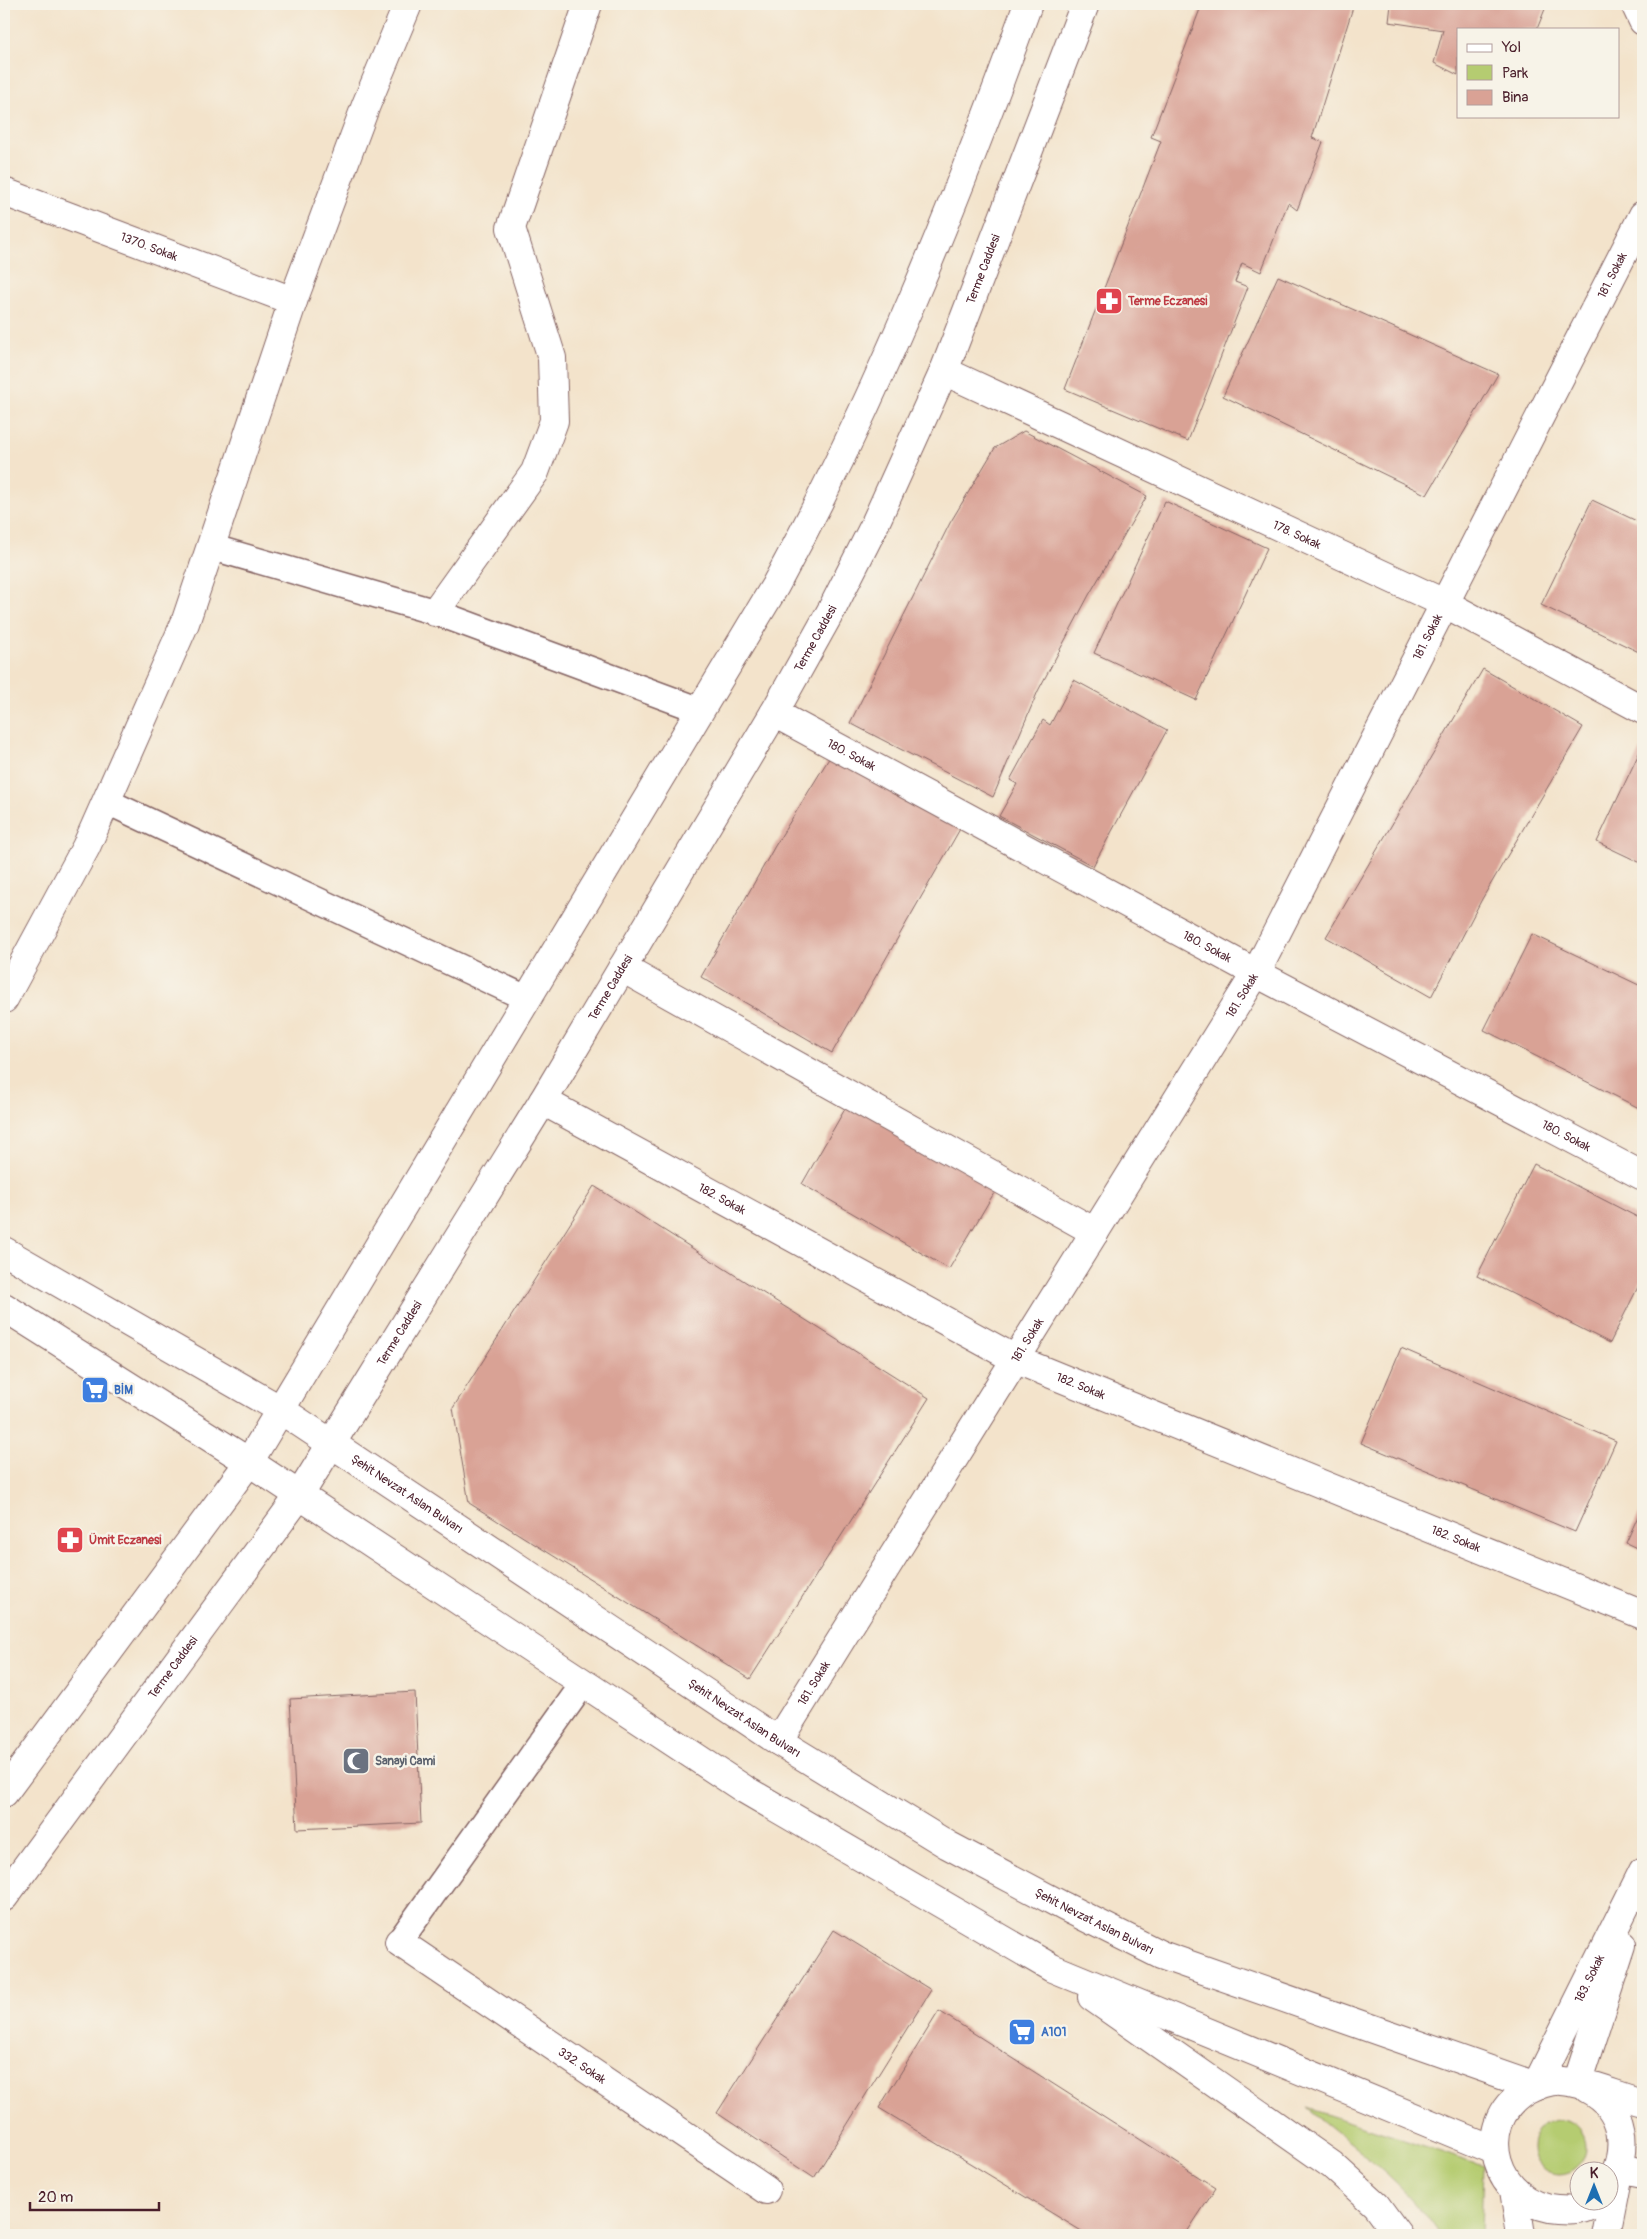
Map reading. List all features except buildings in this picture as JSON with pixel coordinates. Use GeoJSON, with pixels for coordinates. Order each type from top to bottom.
{"type":"FeatureCollection","features":[{"type":"Feature","properties":{"kind":"main road"},"geometry":{"type":"LineString","coordinates":[[4,999],[86,847],[185,623],[293,302],[366,105],[408,4]]}},
{"type":"Feature","properties":{"kind":"main road"},"geometry":{"type":"LineString","coordinates":[[435,612],[535,472],[554,421],[552,358],[511,228],[588,4]]}},
{"type":"Feature","properties":{"kind":"main road"},"geometry":{"type":"LineString","coordinates":[[4,1793],[249,1462],[775,586],[815,512],[933,251],[982,131],[1028,4]]}},
{"type":"Feature","properties":{"kind":"main road","name":"Terme Caddesi"},"geometry":{"type":"LineString","coordinates":[[4,1897],[299,1496],[543,1101],[774,712],[832,609],[869,536],[944,371],[1085,4]]}},
{"type":"Feature","properties":{"kind":"main road"},"geometry":{"type":"LineString","coordinates":[[1636,4],[1643,21]]}},
{"type":"Feature","properties":{"kind":"main road","name":"1370. Sokak"},"geometry":{"type":"LineString","coordinates":[[4,192],[293,302]]}},
{"type":"Feature","properties":{"kind":"main road","name":"181. Sokak"},"geometry":{"type":"LineString","coordinates":[[778,1741],[1017,1360],[1256,973],[1643,215]]}},
{"type":"Feature","properties":{"kind":"main road","name":"178. Sokak"},"geometry":{"type":"LineString","coordinates":[[944,371],[1444,603],[1643,710]]}},
{"type":"Feature","properties":{"kind":"main road","name":"180. Sokak"},"geometry":{"type":"LineString","coordinates":[[774,712],[1256,973],[1643,1176]]}},
{"type":"Feature","properties":{"kind":"main road"},"geometry":{"type":"LineString","coordinates":[[622,968],[1096,1232]]}},
{"type":"Feature","properties":{"kind":"main road","name":"182. Sokak"},"geometry":{"type":"LineString","coordinates":[[543,1101],[1017,1360],[1643,1615]]}},
{"type":"Feature","properties":{"kind":"main road","name":"Şehit Nevzat Aslan Bulvarı"},"geometry":{"type":"LineString","coordinates":[[4,1251],[281,1410],[778,1741],[948,1845],[1161,1955],[1536,2086]]}},
{"type":"Feature","properties":{"kind":"main road"},"geometry":{"type":"LineString","coordinates":[[4,1307],[249,1462],[744,1789],[1052,1968],[1332,2166],[1376,2205],[1398,2235]]}},
{"type":"Feature","properties":{"kind":"main road","name":"183. Sokak"},"geometry":{"type":"LineString","coordinates":[[1536,2086],[1643,1871]]}},
{"type":"Feature","properties":{"kind":"main road"},"geometry":{"type":"LineString","coordinates":[[1577,2083],[1643,1879]]}},
{"type":"Feature","properties":{"kind":"main road","name":"332. Sokak"},"geometry":{"type":"LineString","coordinates":[[399,1942],[766,2190]]}},
{"type":"Feature","properties":{"kind":"main road"},"geometry":{"type":"LineString","coordinates":[[1052,1968],[1494,2150]]}},
{"type":"Feature","properties":{"kind":"main road"},"geometry":{"type":"LineString","coordinates":[[1570,2210],[1551,2208],[1531,2202],[1514,2190],[1502,2173],[1494,2150],[1497,2131],[1504,2112],[1518,2096],[1536,2086],[1561,2080],[1643,2103]]}},
{"type":"Feature","properties":{"kind":"main road"},"geometry":{"type":"LineString","coordinates":[[1577,2083],[1596,2093],[1611,2108],[1620,2127],[1624,2175],[1606,2235]]}},
{"type":"Feature","properties":{"kind":"main road"},"geometry":{"type":"LineString","coordinates":[[1514,2190],[1521,2235]]}},
{"type":"Feature","properties":{"kind":"lane"},"geometry":{"type":"LineString","coordinates":[[211,547],[435,612],[700,710]]}},
{"type":"Feature","properties":{"kind":"lane"},"geometry":{"type":"LineString","coordinates":[[106,801],[528,999]]}},
{"type":"Feature","properties":{"kind":"lane"},"geometry":{"type":"LineString","coordinates":[[399,1942],[583,1684]]}},
{"type":"Feature","properties":{"kind":"green space"},"geometry":{"type":"Polygon","coordinates":[[[1307,2108],[1483,2165],[1481,2235],[1439,2235],[1426,2216],[1395,2183],[1361,2152],[1307,2108]]]}},
{"type":"Feature","properties":{"kind":"green space"},"geometry":{"type":"Polygon","coordinates":[[[1559,2120],[1569,2122],[1578,2128],[1585,2142],[1584,2157],[1581,2162],[1570,2162],[1570,2171],[1559,2174],[1549,2172],[1540,2166],[1534,2157],[1532,2147],[1534,2137],[1540,2128],[1549,2122],[1559,2120]]]}},
{"type":"Feature","properties":{"kind":"place","name":"Terme Eczanesi"},"geometry":{"type":"Point","coordinates":[1109,301]}},
{"type":"Feature","properties":{"kind":"place","name":"BİM"},"geometry":{"type":"Point","coordinates":[95,1390]}},
{"type":"Feature","properties":{"kind":"place","name":"Ümit Eczanesi"},"geometry":{"type":"Point","coordinates":[70,1540]}},
{"type":"Feature","properties":{"kind":"place","name":"Sanayi Cami"},"geometry":{"type":"Point","coordinates":[356,1761]}},
{"type":"Feature","properties":{"kind":"place","name":"A101"},"geometry":{"type":"Point","coordinates":[1022,2032]}}]}
